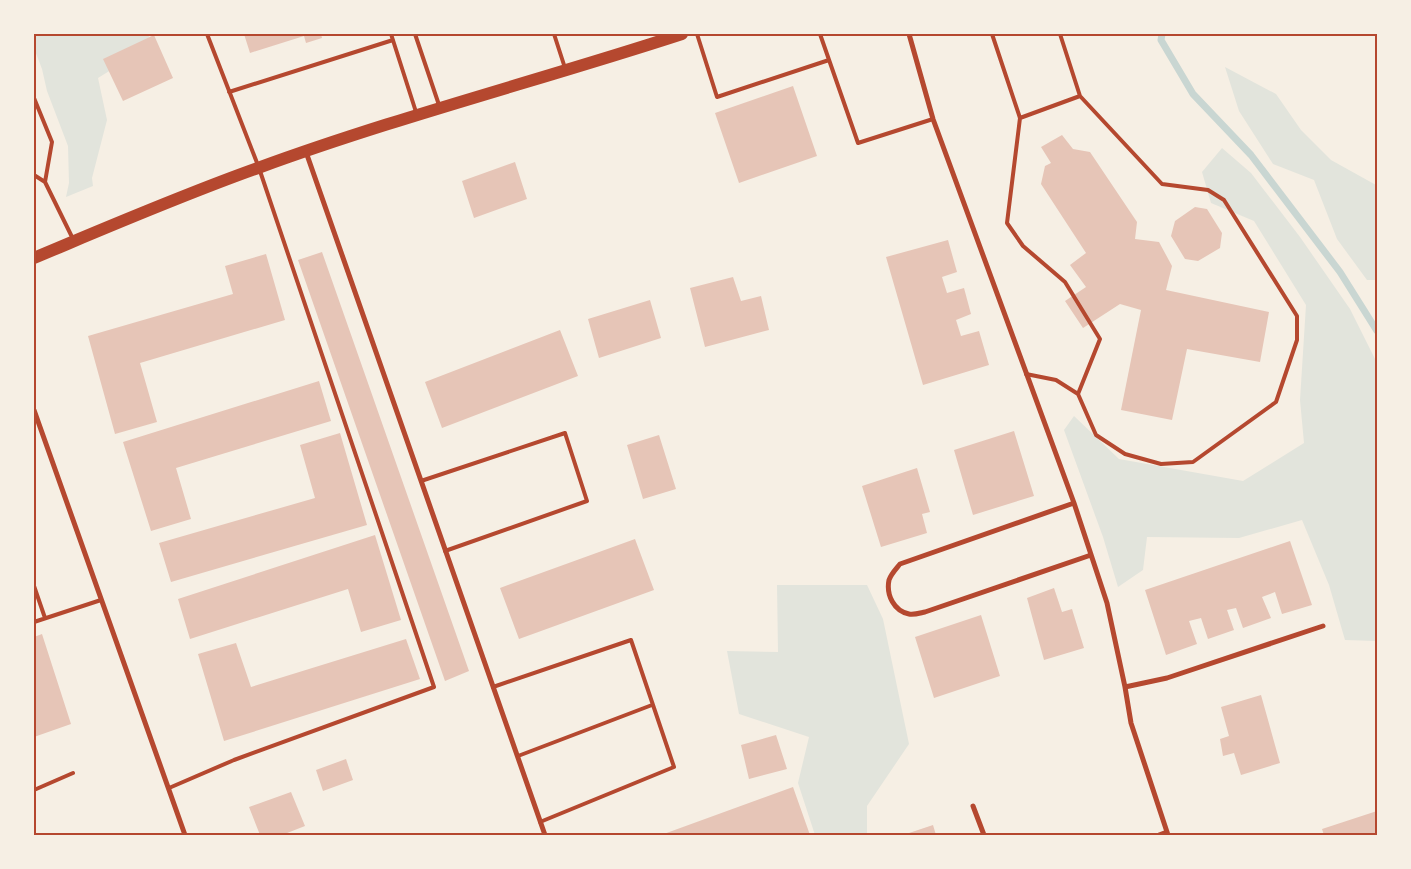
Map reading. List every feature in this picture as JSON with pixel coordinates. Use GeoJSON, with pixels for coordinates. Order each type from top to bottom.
{"type":"FeatureCollection","features":[{"type":"Feature","properties":{"kind":"main road"},"geometry":{"type":"LineString","coordinates":[[34,258],[184,195],[306,151],[682,34]]}},
{"type":"Feature","properties":{"kind":"street"},"geometry":{"type":"LineString","coordinates":[[909,34],[933,119],[1074,504],[1107,603],[1131,723],[1167,834],[1159,835]]}},
{"type":"Feature","properties":{"kind":"street"},"geometry":{"type":"LineString","coordinates":[[306,151],[545,835]]}},
{"type":"Feature","properties":{"kind":"street"},"geometry":{"type":"LineString","coordinates":[[34,410],[185,835]]}},
{"type":"Feature","properties":{"kind":"street"},"geometry":{"type":"LineString","coordinates":[[1074,504],[900,564],[893,572],[889,581],[889,592],[893,603],[901,612],[918,613],[1090,555]]}},
{"type":"Feature","properties":{"kind":"street"},"geometry":{"type":"LineString","coordinates":[[1125,687],[1167,678],[1323,626]]}},
{"type":"Feature","properties":{"kind":"street"},"geometry":{"type":"LineString","coordinates":[[973,806],[984,835]]}},
{"type":"Feature","properties":{"kind":"lane"},"geometry":{"type":"LineString","coordinates":[[169,788],[234,760],[434,687],[258,168],[207,34]]}},
{"type":"Feature","properties":{"kind":"lane"},"geometry":{"type":"LineString","coordinates":[[391,34],[418,116]]}},
{"type":"Feature","properties":{"kind":"lane"},"geometry":{"type":"LineString","coordinates":[[415,34],[440,109]]}},
{"type":"Feature","properties":{"kind":"lane"},"geometry":{"type":"LineString","coordinates":[[554,34],[566,70]]}},
{"type":"Feature","properties":{"kind":"lane"},"geometry":{"type":"LineString","coordinates":[[697,34],[717,97],[830,60]]}},
{"type":"Feature","properties":{"kind":"lane"},"geometry":{"type":"LineString","coordinates":[[820,34],[858,143],[933,119]]}},
{"type":"Feature","properties":{"kind":"lane"},"geometry":{"type":"LineString","coordinates":[[992,34],[1020,118],[1006,223],[1023,246],[1065,282],[1100,338],[1078,394]]}},
{"type":"Feature","properties":{"kind":"lane"},"geometry":{"type":"LineString","coordinates":[[1026,374],[1056,380],[1078,394],[1096,435],[1126,454],[1161,464],[1193,462],[1276,402],[1297,340],[1297,316],[1224,200],[1208,190],[1162,184],[1080,96],[1060,34]]}},
{"type":"Feature","properties":{"kind":"lane"},"geometry":{"type":"LineString","coordinates":[[229,92],[393,40]]}},
{"type":"Feature","properties":{"kind":"lane"},"geometry":{"type":"LineString","coordinates":[[1020,118],[1080,96]]}},
{"type":"Feature","properties":{"kind":"lane"},"geometry":{"type":"LineString","coordinates":[[34,98],[52,142],[45,182]]}},
{"type":"Feature","properties":{"kind":"lane"},"geometry":{"type":"LineString","coordinates":[[34,175],[45,182],[74,241]]}},
{"type":"Feature","properties":{"kind":"lane"},"geometry":{"type":"LineString","coordinates":[[421,481],[565,433],[588,501],[445,551]]}},
{"type":"Feature","properties":{"kind":"lane"},"geometry":{"type":"LineString","coordinates":[[34,586],[45,618]]}},
{"type":"Feature","properties":{"kind":"lane"},"geometry":{"type":"LineString","coordinates":[[34,622],[101,600]]}},
{"type":"Feature","properties":{"kind":"lane"},"geometry":{"type":"LineString","coordinates":[[493,687],[631,640],[674,767],[540,822]]}},
{"type":"Feature","properties":{"kind":"lane"},"geometry":{"type":"LineString","coordinates":[[518,756],[652,705]]}},
{"type":"Feature","properties":{"kind":"lane"},"geometry":{"type":"LineString","coordinates":[[34,790],[74,773]]}},
{"type":"Feature","properties":{"kind":"shaded area"},"geometry":{"type":"Polygon","coordinates":[[[35,34],[149,34],[148,47],[98,78],[107,120],[92,178],[93,186],[66,197],[69,183],[68,146],[47,91],[42,69],[34,48],[35,34]]]}},
{"type":"Feature","properties":{"kind":"shaded area"},"geometry":{"type":"Polygon","coordinates":[[[1225,67],[1276,94],[1301,130],[1331,160],[1376,185],[1377,280],[1367,280],[1337,239],[1314,180],[1273,164],[1239,111],[1225,67]]]}},
{"type":"Feature","properties":{"kind":"shaded area"},"geometry":{"type":"Polygon","coordinates":[[[1222,148],[1251,173],[1300,237],[1350,309],[1377,363],[1377,641],[1345,640],[1329,585],[1302,520],[1239,538],[1147,537],[1143,570],[1118,587],[1103,537],[1064,430],[1074,416],[1119,459],[1243,481],[1304,443],[1300,400],[1306,305],[1254,221],[1211,203],[1202,172],[1222,148]]]}},
{"type":"Feature","properties":{"kind":"shaded area"},"geometry":{"type":"Polygon","coordinates":[[[777,585],[867,585],[883,619],[909,744],[867,806],[867,835],[815,835],[798,783],[809,737],[739,714],[727,651],[778,652],[777,585]]]}},
{"type":"Feature","properties":{"kind":"building"},"geometry":{"type":"Polygon","coordinates":[[[244,34],[321,34],[322,38],[306,43],[304,36],[250,53],[244,34]]]}},
{"type":"Feature","properties":{"kind":"building"},"geometry":{"type":"Polygon","coordinates":[[[154,35],[173,78],[123,101],[103,59],[154,35]]]}},
{"type":"Feature","properties":{"kind":"building"},"geometry":{"type":"Polygon","coordinates":[[[793,86],[817,156],[739,183],[715,113],[793,86]]]}},
{"type":"Feature","properties":{"kind":"building"},"geometry":{"type":"Polygon","coordinates":[[[1062,135],[1073,149],[1090,152],[1137,222],[1135,239],[1159,242],[1172,266],[1166,290],[1269,312],[1260,362],[1187,349],[1172,420],[1121,410],[1141,310],[1120,304],[1083,328],[1065,301],[1086,287],[1070,265],[1086,253],[1041,184],[1045,166],[1051,163],[1041,147],[1062,135]]]}},
{"type":"Feature","properties":{"kind":"building"},"geometry":{"type":"Polygon","coordinates":[[[515,162],[527,199],[474,218],[462,181],[515,162]]]}},
{"type":"Feature","properties":{"kind":"building"},"geometry":{"type":"Polygon","coordinates":[[[1195,207],[1207,209],[1222,233],[1220,248],[1198,261],[1185,259],[1171,236],[1175,221],[1195,207]]]}},
{"type":"Feature","properties":{"kind":"building"},"geometry":{"type":"Polygon","coordinates":[[[948,240],[957,272],[942,277],[947,293],[964,288],[971,314],[956,320],[961,336],[979,331],[989,365],[923,385],[886,257],[948,240]]]}},
{"type":"Feature","properties":{"kind":"building"},"geometry":{"type":"Polygon","coordinates":[[[322,252],[469,671],[445,681],[298,260],[322,252]]]}},
{"type":"Feature","properties":{"kind":"building"},"geometry":{"type":"Polygon","coordinates":[[[266,254],[285,320],[140,363],[157,422],[115,434],[88,336],[233,294],[225,266],[266,254]]]}},
{"type":"Feature","properties":{"kind":"building"},"geometry":{"type":"Polygon","coordinates":[[[733,277],[741,301],[761,296],[769,330],[705,347],[690,288],[733,277]]]}},
{"type":"Feature","properties":{"kind":"building"},"geometry":{"type":"Polygon","coordinates":[[[650,300],[661,338],[599,358],[588,319],[650,300]]]}},
{"type":"Feature","properties":{"kind":"building"},"geometry":{"type":"Polygon","coordinates":[[[560,330],[578,376],[442,428],[425,382],[560,330]]]}},
{"type":"Feature","properties":{"kind":"building"},"geometry":{"type":"Polygon","coordinates":[[[319,381],[331,421],[176,468],[191,519],[151,531],[123,442],[319,381]]]}},
{"type":"Feature","properties":{"kind":"building"},"geometry":{"type":"Polygon","coordinates":[[[1014,431],[1034,496],[973,515],[954,450],[1014,431]]]}},
{"type":"Feature","properties":{"kind":"building"},"geometry":{"type":"Polygon","coordinates":[[[340,433],[367,525],[171,582],[159,543],[315,498],[300,445],[340,433]]]}},
{"type":"Feature","properties":{"kind":"building"},"geometry":{"type":"Polygon","coordinates":[[[659,435],[676,489],[643,499],[627,445],[659,435]]]}},
{"type":"Feature","properties":{"kind":"building"},"geometry":{"type":"Polygon","coordinates":[[[917,468],[930,512],[922,514],[927,533],[881,547],[862,486],[917,468]]]}},
{"type":"Feature","properties":{"kind":"building"},"geometry":{"type":"Polygon","coordinates":[[[375,535],[401,620],[361,632],[348,589],[190,639],[178,599],[375,535]]]}},
{"type":"Feature","properties":{"kind":"building"},"geometry":{"type":"Polygon","coordinates":[[[635,539],[654,590],[519,639],[500,588],[635,539]]]}},
{"type":"Feature","properties":{"kind":"building"},"geometry":{"type":"Polygon","coordinates":[[[1290,541],[1312,605],[1282,614],[1275,592],[1262,597],[1271,618],[1243,628],[1236,608],[1227,610],[1234,630],[1208,639],[1201,618],[1189,621],[1197,644],[1166,655],[1145,590],[1290,541]]]}},
{"type":"Feature","properties":{"kind":"building"},"geometry":{"type":"Polygon","coordinates":[[[1054,588],[1062,612],[1072,609],[1084,648],[1044,660],[1027,598],[1054,588]]]}},
{"type":"Feature","properties":{"kind":"building"},"geometry":{"type":"Polygon","coordinates":[[[981,615],[1000,676],[934,698],[915,637],[981,615]]]}},
{"type":"Feature","properties":{"kind":"building"},"geometry":{"type":"Polygon","coordinates":[[[42,634],[71,724],[34,737],[34,637],[42,634]]]}},
{"type":"Feature","properties":{"kind":"building"},"geometry":{"type":"Polygon","coordinates":[[[406,639],[420,679],[224,741],[198,654],[236,643],[251,687],[406,639]]]}},
{"type":"Feature","properties":{"kind":"building"},"geometry":{"type":"Polygon","coordinates":[[[1261,695],[1280,763],[1241,775],[1234,753],[1223,756],[1220,739],[1229,736],[1221,707],[1261,695]]]}},
{"type":"Feature","properties":{"kind":"building"},"geometry":{"type":"Polygon","coordinates":[[[776,735],[787,769],[749,779],[741,745],[776,735]]]}},
{"type":"Feature","properties":{"kind":"building"},"geometry":{"type":"Polygon","coordinates":[[[346,759],[353,780],[323,791],[316,770],[346,759]]]}},
{"type":"Feature","properties":{"kind":"building"},"geometry":{"type":"Polygon","coordinates":[[[793,787],[810,835],[661,835],[793,787]]]}},
{"type":"Feature","properties":{"kind":"building"},"geometry":{"type":"Polygon","coordinates":[[[291,792],[305,826],[282,835],[260,835],[249,807],[291,792]]]}},
{"type":"Feature","properties":{"kind":"building"},"geometry":{"type":"Polygon","coordinates":[[[1377,811],[1377,835],[1324,835],[1322,829],[1377,811]]]}},
{"type":"Feature","properties":{"kind":"building"},"geometry":{"type":"Polygon","coordinates":[[[933,825],[936,835],[903,835],[933,825]]]}},
{"type":"Feature","properties":{"kind":"waterway"},"geometry":{"type":"LineString","coordinates":[[1162,34],[1161,40],[1193,94],[1251,155],[1340,272],[1377,331]]}}]}
